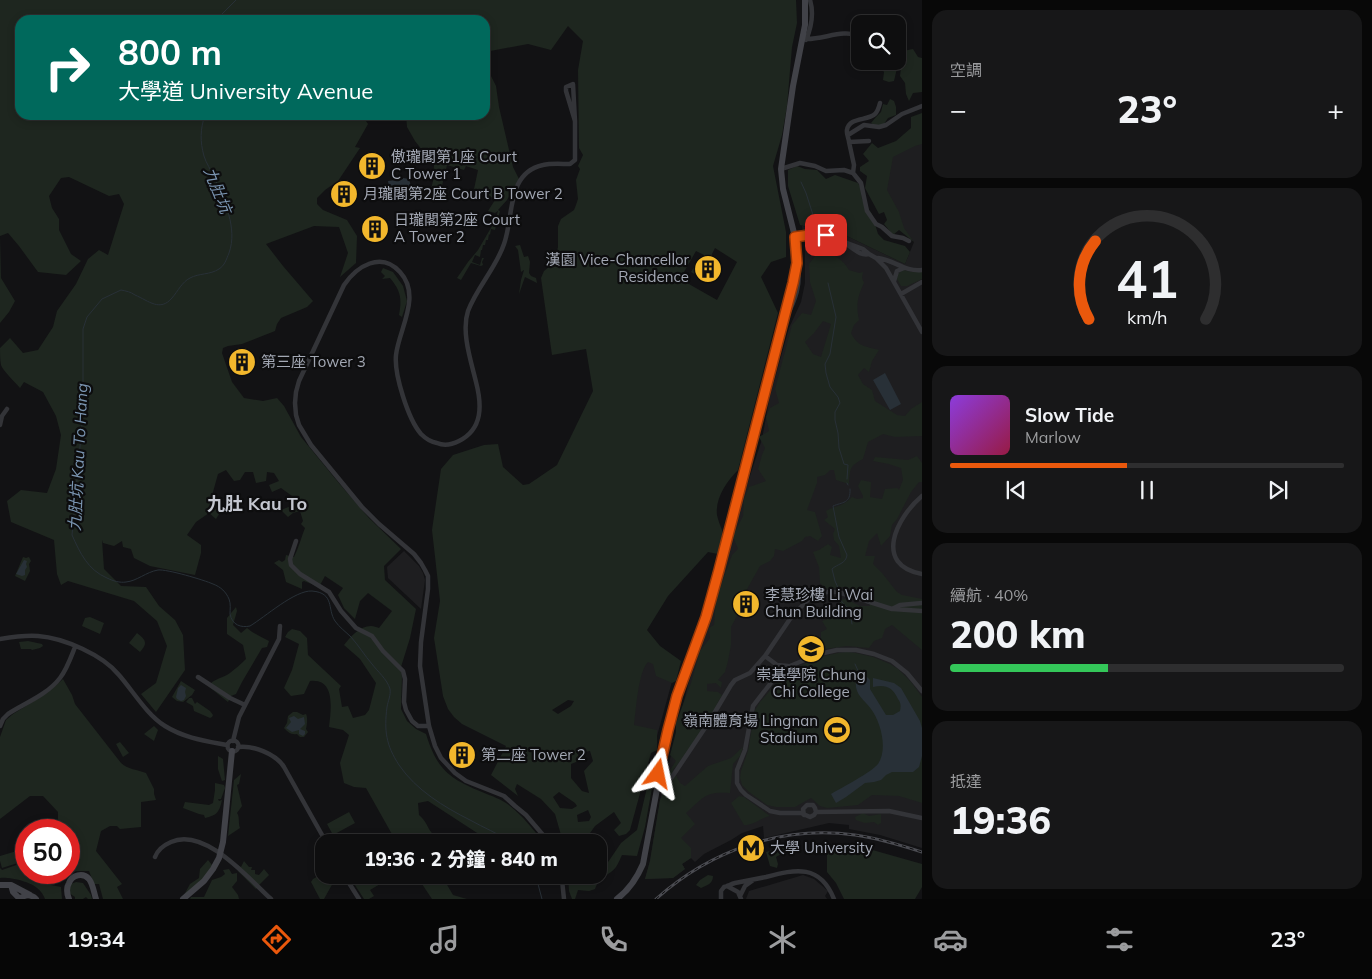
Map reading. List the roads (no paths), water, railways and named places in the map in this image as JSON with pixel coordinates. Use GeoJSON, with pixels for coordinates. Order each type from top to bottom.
{"type":"FeatureCollection","features":[{"type":"Feature","properties":{"kind":"main road"},"geometry":{"type":"LineString","coordinates":[[617,899],[631,885],[643,864],[668,730],[687,660],[706,617],[793,283],[797,263],[795,237],[783,188],[781,169],[805,18],[805,0]]}},
{"type":"Feature","properties":{"kind":"main road"},"geometry":{"type":"LineString","coordinates":[[183,899],[206,879],[220,853],[235,749]]}},
{"type":"Feature","properties":{"kind":"main road"},"geometry":{"type":"LineString","coordinates":[[69,899],[67,890],[69,881],[72,877],[80,875],[89,879],[96,899]]}},
{"type":"Feature","properties":{"kind":"main road"},"geometry":{"type":"LineString","coordinates":[[0,885],[11,885],[33,897]]}},
{"type":"Feature","properties":{"kind":"main road"},"geometry":{"type":"LineString","coordinates":[[11,885],[13,892],[20,899],[24,896],[33,897]]}},
{"type":"Feature","properties":{"kind":"street"},"geometry":{"type":"LineString","coordinates":[[800,51],[807,39],[812,15],[810,0]]}},
{"type":"Feature","properties":{"kind":"street"},"geometry":{"type":"LineString","coordinates":[[807,39],[818,39],[846,32],[851,33]]}},
{"type":"Feature","properties":{"kind":"street"},"geometry":{"type":"LineString","coordinates":[[542,834],[526,815],[504,796],[466,781],[455,773],[441,758],[429,726],[420,666],[428,589],[426,573],[414,554],[362,507],[307,440],[299,425],[295,403],[297,386],[304,369],[348,279],[366,264],[374,262],[387,263],[401,273],[406,279],[408,287],[409,306],[396,357],[400,385],[414,423],[421,434],[428,440],[442,445],[461,440],[473,431],[478,418],[479,405],[478,389],[467,344],[467,313],[500,256],[508,229],[516,186],[522,178],[535,168],[545,164],[570,164],[575,160],[576,121],[573,84],[566,87],[566,91],[576,121]]}},
{"type":"Feature","properties":{"kind":"street"},"geometry":{"type":"LineString","coordinates":[[853,173],[854,165],[847,130],[852,122],[870,117],[877,110],[880,103]]}},
{"type":"Feature","properties":{"kind":"street"},"geometry":{"type":"LineString","coordinates":[[848,135],[864,125],[879,127],[902,114],[922,106]]}},
{"type":"Feature","properties":{"kind":"street"},"geometry":{"type":"LineString","coordinates":[[849,142],[869,141]]}},
{"type":"Feature","properties":{"kind":"street"},"geometry":{"type":"LineString","coordinates":[[781,169],[800,163],[815,166],[826,171],[844,170],[853,173],[861,183],[866,211],[876,224],[892,236],[909,241]]}},
{"type":"Feature","properties":{"kind":"street"},"geometry":{"type":"LineString","coordinates":[[795,237],[816,234],[826,235],[863,249],[876,258],[886,268],[922,332]]}},
{"type":"Feature","properties":{"kind":"street"},"geometry":{"type":"LineString","coordinates":[[876,258],[911,270],[922,270]]}},
{"type":"Feature","properties":{"kind":"street"},"geometry":{"type":"LineString","coordinates":[[894,282],[897,271],[905,268]]}},
{"type":"Feature","properties":{"kind":"street"},"geometry":{"type":"LineString","coordinates":[[901,294],[922,282]]}},
{"type":"Feature","properties":{"kind":"street"},"geometry":{"type":"LineString","coordinates":[[0,425],[2,416],[7,409]]}},
{"type":"Feature","properties":{"kind":"street"},"geometry":{"type":"LineString","coordinates":[[922,496],[900,524],[892,546],[902,566],[911,572],[922,574]]}},
{"type":"Feature","properties":{"kind":"street"},"geometry":{"type":"LineString","coordinates":[[296,542],[290,559],[291,565],[300,574],[330,592],[341,611],[356,628],[372,636],[383,652],[403,671],[406,710],[412,721],[418,726],[429,726]]}},
{"type":"Feature","properties":{"kind":"street"},"geometry":{"type":"LineString","coordinates":[[657,784],[668,786],[731,685],[735,680],[750,673],[765,656],[796,612],[809,599],[819,593],[830,591],[892,609],[922,611]]}},
{"type":"Feature","properties":{"kind":"street"},"geometry":{"type":"LineString","coordinates":[[892,609],[900,605],[922,603]]}},
{"type":"Feature","properties":{"kind":"street"},"geometry":{"type":"LineString","coordinates":[[227,745],[233,741],[237,724],[245,705],[277,643],[280,626]]}},
{"type":"Feature","properties":{"kind":"street"},"geometry":{"type":"LineString","coordinates":[[0,639],[17,636],[41,636],[96,656],[118,673],[153,716],[165,726],[187,737],[227,745]]}},
{"type":"Feature","properties":{"kind":"street"},"geometry":{"type":"LineString","coordinates":[[0,726],[8,714],[47,690],[60,679],[75,647]]}},
{"type":"Feature","properties":{"kind":"street"},"geometry":{"type":"LineString","coordinates":[[922,691],[900,667],[883,657],[865,651],[846,649],[828,651],[790,666],[778,675],[755,702],[752,709],[745,750],[737,774],[741,790],[772,812],[797,813],[810,817],[816,812],[889,811],[922,818]]}},
{"type":"Feature","properties":{"kind":"street"},"geometry":{"type":"LineString","coordinates":[[765,656],[777,664],[790,666]]}},
{"type":"Feature","properties":{"kind":"street"},"geometry":{"type":"LineString","coordinates":[[777,664],[778,675]]}},
{"type":"Feature","properties":{"kind":"street"},"geometry":{"type":"LineString","coordinates":[[198,676],[230,698],[245,705]]}},
{"type":"Feature","properties":{"kind":"street"},"geometry":{"type":"LineString","coordinates":[[233,741],[237,742],[235,749]]}},
{"type":"Feature","properties":{"kind":"street"},"geometry":{"type":"LineString","coordinates":[[227,745],[229,750],[248,747],[278,759],[322,834]]}},
{"type":"Feature","properties":{"kind":"street"},"geometry":{"type":"LineString","coordinates":[[804,815],[803,809],[807,804],[813,805],[816,808],[816,812]]}},
{"type":"Feature","properties":{"kind":"street"},"geometry":{"type":"LineString","coordinates":[[155,857],[164,846],[180,839],[199,842],[212,847],[220,853],[270,899]]}},
{"type":"Feature","properties":{"kind":"street"},"geometry":{"type":"LineString","coordinates":[[721,899],[721,891],[724,887],[789,871],[806,872],[815,875],[830,889],[834,899]]}},
{"type":"Feature","properties":{"kind":"street"},"geometry":{"type":"LineString","coordinates":[[741,897],[745,886],[753,880]]}},
{"type":"Feature","properties":{"kind":"street"},"geometry":{"type":"LineString","coordinates":[[350,884],[359,899]]}},
{"type":"Feature","properties":{"kind":"street"},"geometry":{"type":"LineString","coordinates":[[563,884],[564,899]]}},
{"type":"Feature","properties":{"kind":"street"},"geometry":{"type":"LineString","coordinates":[[728,886],[736,890],[741,897]]}},
{"type":"Feature","properties":{"kind":"waterway","name":"九肚坑"},"geometry":{"type":"LineString","coordinates":[[222,15],[236,0]]}},
{"type":"Feature","properties":{"kind":"waterway","name":"九肚坑 Kau To Hang"},"geometry":{"type":"LineString","coordinates":[[203,120],[201,136],[205,159],[222,195],[231,224],[232,234],[229,253],[221,267],[216,271],[193,276],[182,284],[168,302],[159,305],[154,304],[130,292],[121,290],[102,299],[87,317],[83,329],[83,413],[72,535],[90,566],[100,575],[112,580],[130,581],[154,571],[163,570],[216,585],[228,596],[231,618],[235,623],[243,627],[250,626],[297,595],[312,591],[324,595],[329,602],[335,621],[354,640],[389,685],[390,694],[387,707],[386,731],[391,751],[399,765],[431,797],[498,834]]}},
{"type":"Feature","properties":{"kind":"waterway"},"geometry":{"type":"LineString","coordinates":[[801,182],[814,218]]}},
{"type":"Feature","properties":{"kind":"waterway"},"geometry":{"type":"LineString","coordinates":[[828,283],[836,317],[830,354],[825,364],[830,387],[840,403],[835,412],[835,420],[839,448],[844,464],[848,465],[847,479]]}},
{"type":"Feature","properties":{"kind":"waterway"},"geometry":{"type":"LineString","coordinates":[[839,590],[832,569],[843,562],[847,555],[839,537],[833,506],[847,500],[850,489]]}},
{"type":"Feature","properties":{"kind":"waterway"},"geometry":{"type":"LineString","coordinates":[[839,596],[848,609],[852,624]]}},
{"type":"Feature","properties":{"kind":"waterway"},"geometry":{"type":"LineString","coordinates":[[855,664],[860,675]]}},
{"type":"Feature","properties":{"kind":"waterway","name":"九肚坑 Kau To Hang"},"geometry":{"type":"LineString","coordinates":[[538,884],[542,899]]}},
{"type":"Feature","properties":{"kind":"railway"},"geometry":{"type":"LineString","coordinates":[[656,899],[700,867],[749,845],[774,838],[801,834],[855,835],[897,844],[922,852]]}},
{"type":"Feature","properties":{"kind":"place","name":"傲瓏閣第1座 Court C Tower 1"},"geometry":{"type":"Point","coordinates":[372,166]}},
{"type":"Feature","properties":{"kind":"place","name":"月瓏閣第2座 Court B Tower 2"},"geometry":{"type":"Point","coordinates":[344,194]}},
{"type":"Feature","properties":{"kind":"place","name":"日瓏閣第2座 Court A Tower 2"},"geometry":{"type":"Point","coordinates":[375,229]}},
{"type":"Feature","properties":{"kind":"place","name":"漢園 Vice-Chancellor Residence"},"geometry":{"type":"Point","coordinates":[708,269]}},
{"type":"Feature","properties":{"kind":"place","name":"第三座 Tower 3"},"geometry":{"type":"Point","coordinates":[242,362]}},
{"type":"Feature","properties":{"kind":"place","name":"李慧珍樓 Li Wai Chun Building"},"geometry":{"type":"Point","coordinates":[746,604]}},
{"type":"Feature","properties":{"kind":"place","name":"崇基學院 Chung Chi College"},"geometry":{"type":"Point","coordinates":[811,649]}},
{"type":"Feature","properties":{"kind":"place","name":"嶺南體育場 Lingnan Stadium"},"geometry":{"type":"Point","coordinates":[837,730]}},
{"type":"Feature","properties":{"kind":"place","name":"第二座 Tower 2"},"geometry":{"type":"Point","coordinates":[462,755]}},
{"type":"Feature","properties":{"kind":"place","name":"大學 University"},"geometry":{"type":"Point","coordinates":[751,848]}},
{"type":"Feature","properties":{"kind":"district","name":"九肚 Kau To"},"geometry":{"type":"Point","coordinates":[257,504]}}]}
